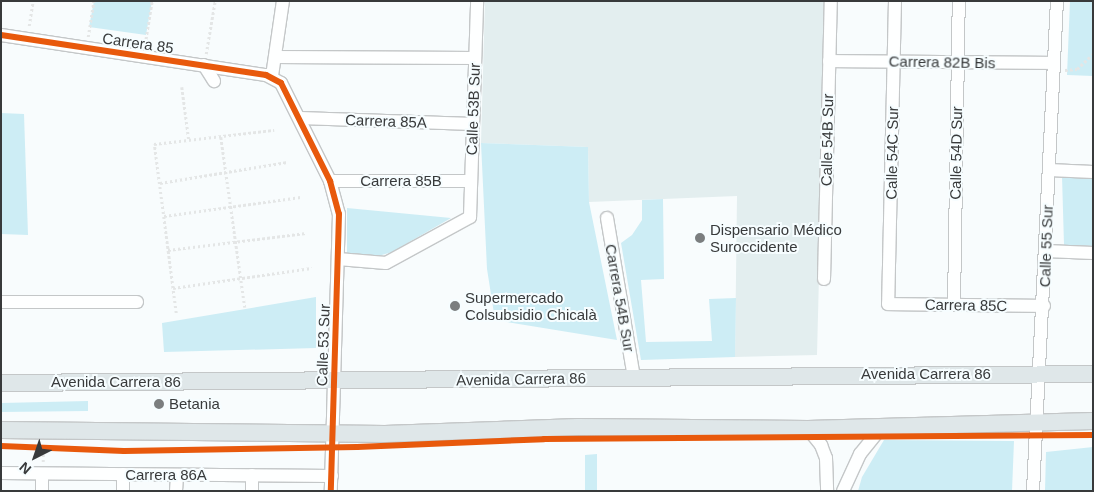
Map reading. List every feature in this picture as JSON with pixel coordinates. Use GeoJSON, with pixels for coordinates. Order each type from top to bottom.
{"type":"FeatureCollection","features":[{"type":"Feature","properties":{"kind":"main road","name":"Avenida Carrera 86"},"geometry":{"type":"LineString","coordinates":[[1,383],[1093,374]]}},
{"type":"Feature","properties":{"kind":"main road"},"geometry":{"type":"LineString","coordinates":[[1,430],[333,434],[578,427],[808,428],[1038,424],[1093,421]]}},
{"type":"Feature","properties":{"kind":"street"},"geometry":{"type":"LineString","coordinates":[[272,76],[283,1]]}},
{"type":"Feature","properties":{"kind":"street","name":"Calle 53B Sur"},"geometry":{"type":"LineString","coordinates":[[338,259],[386,263],[470,217],[477,1]]}},
{"type":"Feature","properties":{"kind":"street","name":"Calle 54B Sur"},"geometry":{"type":"LineString","coordinates":[[824,279],[831,1]]}},
{"type":"Feature","properties":{"kind":"street","name":"Calle 54C Sur"},"geometry":{"type":"LineString","coordinates":[[888,304],[895,1]]}},
{"type":"Feature","properties":{"kind":"street","name":"Calle 54D Sur"},"geometry":{"type":"LineString","coordinates":[[954,305],[959,1]]}},
{"type":"Feature","properties":{"kind":"street","name":"Calle 55 Sur"},"geometry":{"type":"LineString","coordinates":[[1033,491],[1041,374],[1057,1]]}},
{"type":"Feature","properties":{"kind":"street","name":"Carrera 85"},"geometry":{"type":"LineString","coordinates":[[1,35],[272,76]]}},
{"type":"Feature","properties":{"kind":"street"},"geometry":{"type":"LineString","coordinates":[[275,57],[475,58]]}},
{"type":"Feature","properties":{"kind":"street","name":"Carrera 82B Bis"},"geometry":{"type":"LineString","coordinates":[[829,61],[958,62],[1054,67]]}},
{"type":"Feature","properties":{"kind":"street"},"geometry":{"type":"LineString","coordinates":[[204,65],[214,81]]}},
{"type":"Feature","properties":{"kind":"street","name":"Calle 53 Sur"},"geometry":{"type":"LineString","coordinates":[[272,76],[280,83],[300,118],[330,181],[337,201],[338,259],[331,491]]}},
{"type":"Feature","properties":{"kind":"street","name":"Carrera 85A"},"geometry":{"type":"LineString","coordinates":[[300,118],[473,124]]}},
{"type":"Feature","properties":{"kind":"street"},"geometry":{"type":"LineString","coordinates":[[1049,170],[1093,172]]}},
{"type":"Feature","properties":{"kind":"street","name":"Carrera 85B"},"geometry":{"type":"LineString","coordinates":[[330,181],[471,181]]}},
{"type":"Feature","properties":{"kind":"street","name":"Carrera 54B Sur"},"geometry":{"type":"LineString","coordinates":[[607,218],[634,377]]}},
{"type":"Feature","properties":{"kind":"street"},"geometry":{"type":"LineString","coordinates":[[1046,251],[1093,253]]}},
{"type":"Feature","properties":{"kind":"street"},"geometry":{"type":"LineString","coordinates":[[1,302],[137,302]]}},
{"type":"Feature","properties":{"kind":"street","name":"Carrera 85C"},"geometry":{"type":"LineString","coordinates":[[888,304],[1044,306]]}},
{"type":"Feature","properties":{"kind":"street"},"geometry":{"type":"LineString","coordinates":[[843,491],[860,454],[882,427]]}},
{"type":"Feature","properties":{"kind":"street"},"geometry":{"type":"LineString","coordinates":[[808,428],[821,445],[826,458],[828,491]]}},
{"type":"Feature","properties":{"kind":"street","name":"Carrera 86A"},"geometry":{"type":"LineString","coordinates":[[1,473],[332,476]]}},
{"type":"Feature","properties":{"kind":"street"},"geometry":{"type":"LineString","coordinates":[[42,474],[42,491]]}},
{"type":"Feature","properties":{"kind":"street"},"geometry":{"type":"LineString","coordinates":[[123,474],[123,491]]}},
{"type":"Feature","properties":{"kind":"street"},"geometry":{"type":"LineString","coordinates":[[176,491],[177,475]]}},
{"type":"Feature","properties":{"kind":"street"},"geometry":{"type":"LineString","coordinates":[[252,475],[252,491]]}},
{"type":"Feature","properties":{"kind":"path"},"geometry":{"type":"LineString","coordinates":[[27,40],[33,1]]}},
{"type":"Feature","properties":{"kind":"path"},"geometry":{"type":"LineString","coordinates":[[86,49],[94,1]]}},
{"type":"Feature","properties":{"kind":"path"},"geometry":{"type":"LineString","coordinates":[[143,56],[152,1]]}},
{"type":"Feature","properties":{"kind":"path"},"geometry":{"type":"LineString","coordinates":[[204,65],[215,1]]}},
{"type":"Feature","properties":{"kind":"path"},"geometry":{"type":"LineString","coordinates":[[1054,67],[1077,69],[1093,54]]}},
{"type":"Feature","properties":{"kind":"path"},"geometry":{"type":"LineString","coordinates":[[182,87],[189,140]]}},
{"type":"Feature","properties":{"kind":"path"},"geometry":{"type":"LineString","coordinates":[[176,313],[154,144],[274,130]]}},
{"type":"Feature","properties":{"kind":"path"},"geometry":{"type":"LineString","coordinates":[[221,136],[245,307]]}},
{"type":"Feature","properties":{"kind":"path"},"geometry":{"type":"LineString","coordinates":[[159,183],[286,162]]}},
{"type":"Feature","properties":{"kind":"path"},"geometry":{"type":"LineString","coordinates":[[164,216],[300,197]]}},
{"type":"Feature","properties":{"kind":"path"},"geometry":{"type":"LineString","coordinates":[[168,250],[306,233]]}},
{"type":"Feature","properties":{"kind":"path"},"geometry":{"type":"LineString","coordinates":[[173,288],[312,268]]}},
{"type":"Feature","properties":{"kind":"path"},"geometry":{"type":"LineString","coordinates":[[35,447],[52,448]]}},
{"type":"Feature","properties":{"kind":"shaded area"},"geometry":{"type":"Polygon","coordinates":[[[94,1],[152,1],[146,35],[89,27],[94,1]]]}},
{"type":"Feature","properties":{"kind":"shaded area"},"geometry":{"type":"Polygon","coordinates":[[[485,1],[826,1],[817,355],[735,357],[737,196],[589,202],[588,147],[481,143],[485,1]]]}},
{"type":"Feature","properties":{"kind":"shaded area"},"geometry":{"type":"Polygon","coordinates":[[[1070,1],[1093,1],[1093,76],[1067,75],[1070,1]]]}},
{"type":"Feature","properties":{"kind":"shaded area"},"geometry":{"type":"Polygon","coordinates":[[[1,113],[24,114],[28,235],[1,234],[1,113]]]}},
{"type":"Feature","properties":{"kind":"shaded area"},"geometry":{"type":"Polygon","coordinates":[[[481,143],[588,147],[589,202],[617,340],[495,320],[487,269],[481,143]]]}},
{"type":"Feature","properties":{"kind":"shaded area"},"geometry":{"type":"Polygon","coordinates":[[[1062,176],[1093,178],[1093,246],[1064,245],[1062,176]]]}},
{"type":"Feature","properties":{"kind":"shaded area"},"geometry":{"type":"Polygon","coordinates":[[[663,199],[664,279],[641,280],[646,342],[712,341],[709,299],[736,298],[735,357],[641,360],[621,243],[632,235],[642,220],[642,200],[663,199]]]}},
{"type":"Feature","properties":{"kind":"shaded area"},"geometry":{"type":"Polygon","coordinates":[[[347,208],[451,218],[392,252],[375,257],[347,255],[347,208]]]}},
{"type":"Feature","properties":{"kind":"shaded area"},"geometry":{"type":"Polygon","coordinates":[[[316,297],[316,348],[164,352],[162,323],[316,297]]]}},
{"type":"Feature","properties":{"kind":"shaded area"},"geometry":{"type":"Polygon","coordinates":[[[88,401],[88,411],[1,412],[1,403],[88,401]]]}},
{"type":"Feature","properties":{"kind":"shaded area"},"geometry":{"type":"Polygon","coordinates":[[[884,440],[1014,441],[1012,491],[858,491],[862,477],[884,440]]]}},
{"type":"Feature","properties":{"kind":"shaded area"},"geometry":{"type":"Polygon","coordinates":[[[1093,447],[1093,491],[1045,491],[1046,452],[1093,447]]]}},
{"type":"Feature","properties":{"kind":"shaded area"},"geometry":{"type":"Polygon","coordinates":[[[597,454],[597,491],[585,491],[585,455],[597,454]]]}},
{"type":"Feature","properties":{"kind":"cycle path"},"geometry":{"type":"LineString","coordinates":[[1,35],[266,75],[281,83],[330,181],[339,214],[331,491]]}},
{"type":"Feature","properties":{"kind":"cycle path"},"geometry":{"type":"LineString","coordinates":[[1,446],[124,451],[357,447],[544,439],[1093,435]]}},
{"type":"Feature","properties":{"kind":"place","name":"Dispensario Médico Suroccidente"},"geometry":{"type":"Point","coordinates":[700,238]}},
{"type":"Feature","properties":{"kind":"place","name":"Supermercado Colsubsidio Chicalà"},"geometry":{"type":"Point","coordinates":[455,306]}},
{"type":"Feature","properties":{"kind":"place","name":"Betania"},"geometry":{"type":"Point","coordinates":[159,404]}}]}
